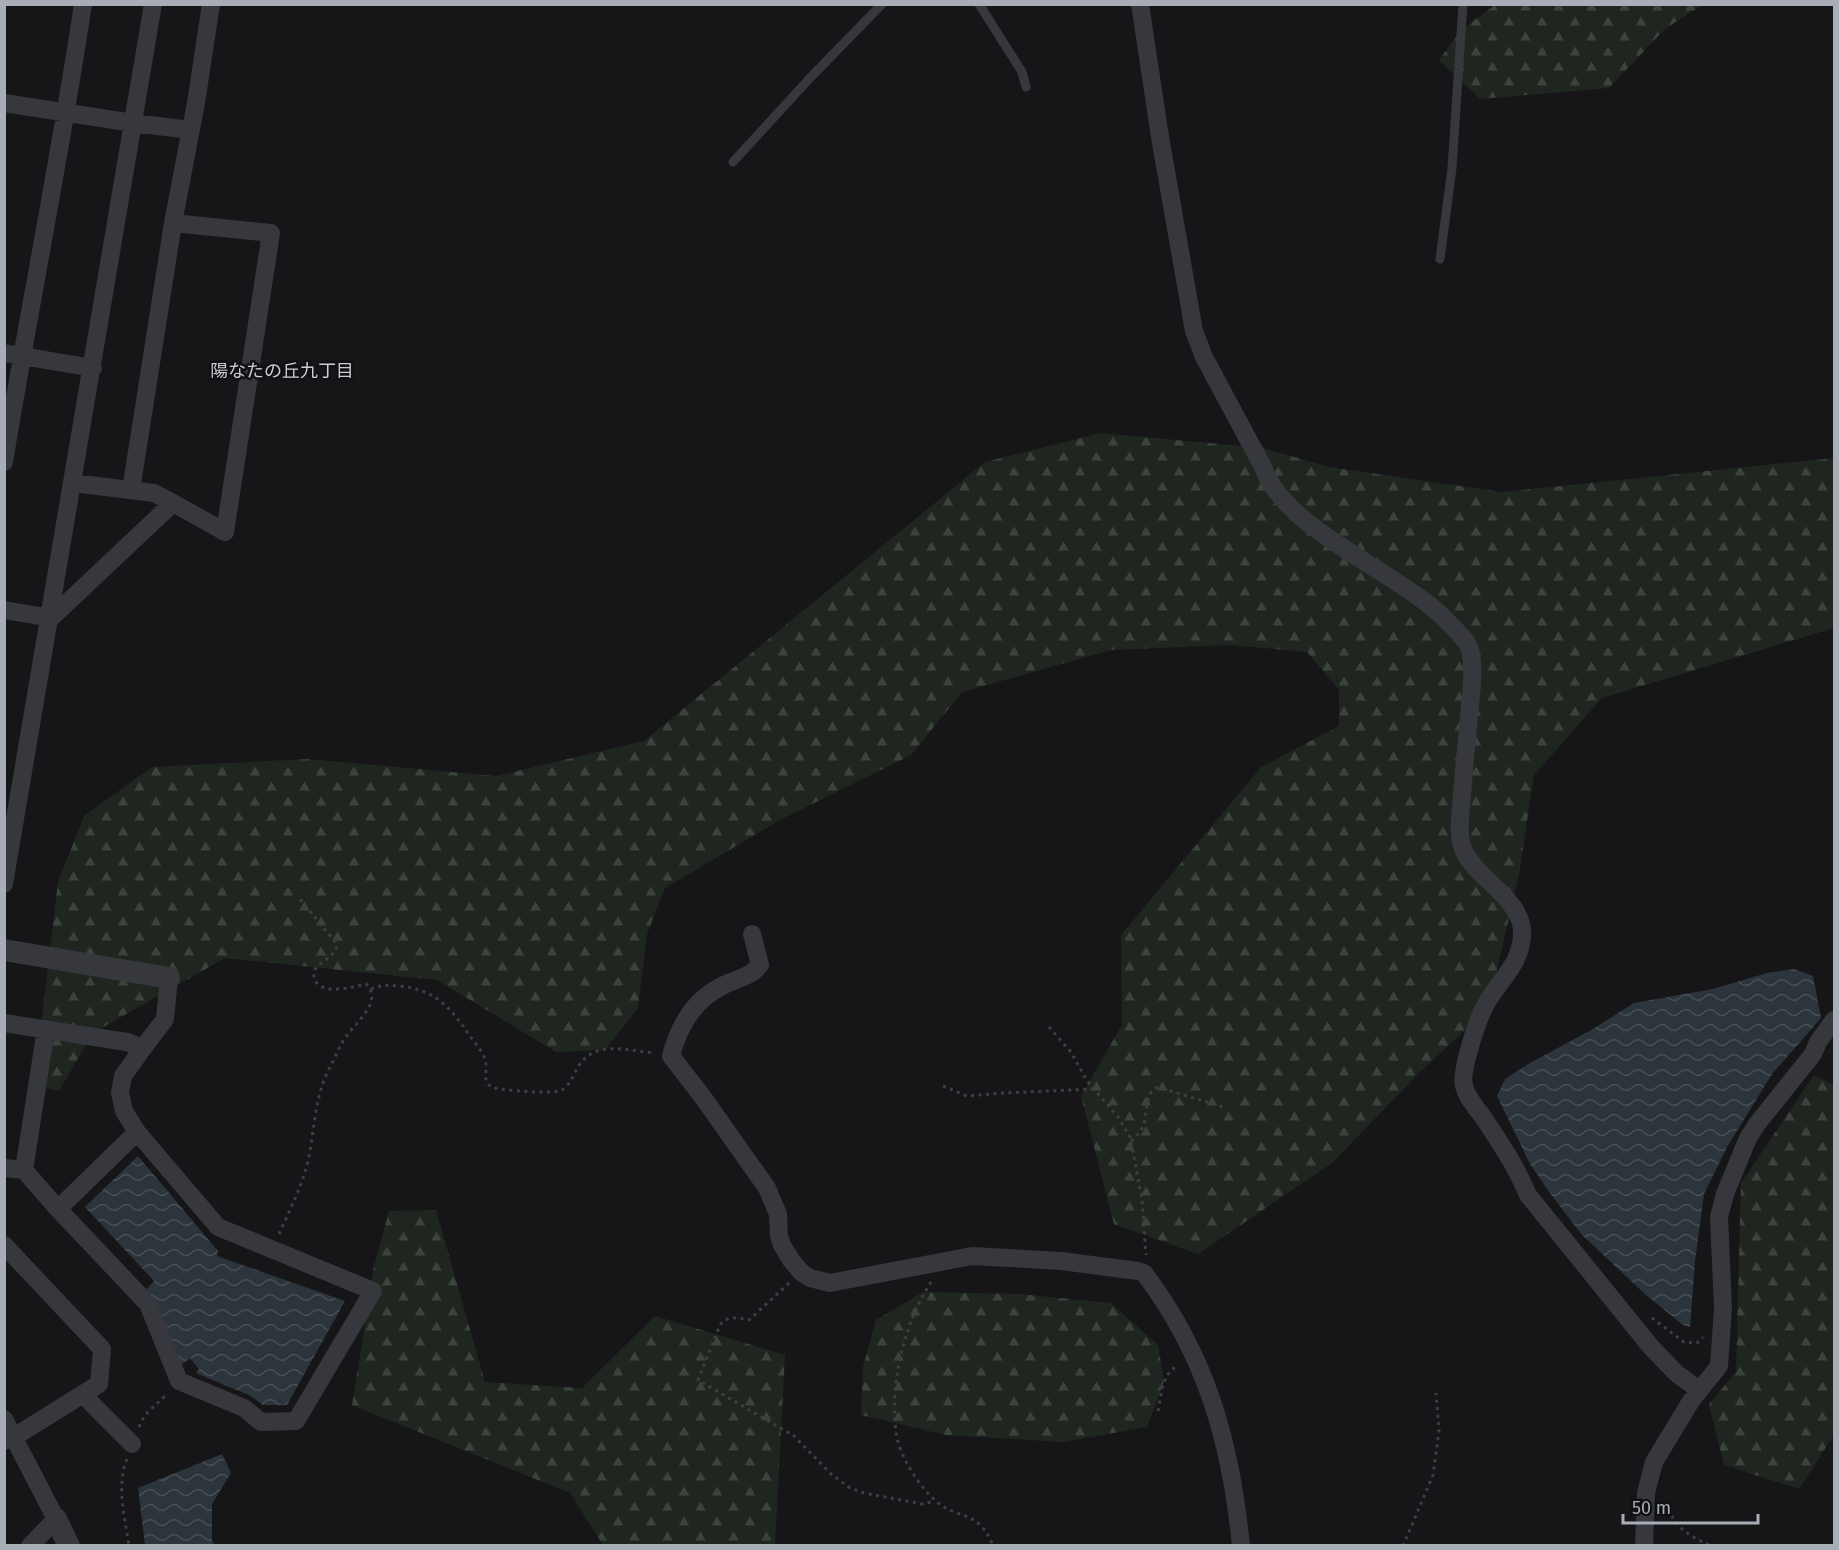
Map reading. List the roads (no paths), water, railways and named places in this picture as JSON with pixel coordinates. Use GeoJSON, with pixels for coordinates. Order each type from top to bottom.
{"type":"FeatureCollection","features":[{"type":"Feature","properties":{"kind":"street"},"geometry":{"type":"LineString","coordinates":[[4,462],[13,355],[67,113],[83,4]]}},
{"type":"Feature","properties":{"kind":"street"},"geometry":{"type":"LineString","coordinates":[[5,882],[153,4]]}},
{"type":"Feature","properties":{"kind":"street"},"geometry":{"type":"LineString","coordinates":[[131,490],[173,223],[191,130],[211,4]]}},
{"type":"Feature","properties":{"kind":"street"},"geometry":{"type":"LineString","coordinates":[[1140,4],[1160,137],[1194,331],[1204,357],[1267,477],[1277,491],[1302,517],[1321,532],[1400,583],[1443,616],[1467,643],[1470,650],[1472,685],[1460,815],[1461,838],[1463,849],[1469,858],[1519,915],[1522,937],[1516,959],[1486,1005],[1472,1044],[1463,1076],[1467,1094],[1516,1170],[1528,1195],[1651,1347],[1676,1373],[1699,1390]]}},
{"type":"Feature","properties":{"kind":"street"},"geometry":{"type":"LineString","coordinates":[[4,103],[191,130]]}},
{"type":"Feature","properties":{"kind":"street"},"geometry":{"type":"LineString","coordinates":[[73,483],[154,493],[225,532],[271,233],[173,223]]}},
{"type":"Feature","properties":{"kind":"street"},"geometry":{"type":"LineString","coordinates":[[13,355],[93,368]]}},
{"type":"Feature","properties":{"kind":"street"},"geometry":{"type":"LineString","coordinates":[[51,618],[173,503]]}},
{"type":"Feature","properties":{"kind":"street"},"geometry":{"type":"LineString","coordinates":[[4,610],[51,618]]}},
{"type":"Feature","properties":{"kind":"street"},"geometry":{"type":"LineString","coordinates":[[752,934],[760,964],[757,969],[723,985],[693,1008],[676,1038],[671,1056],[767,1188],[778,1214],[782,1245],[801,1272],[810,1278],[830,1282],[972,1256],[1061,1261],[1144,1273],[1182,1330],[1215,1406],[1233,1481],[1241,1545]]}},
{"type":"Feature","properties":{"kind":"street"},"geometry":{"type":"LineString","coordinates":[[4,950],[169,978],[165,1019],[123,1076],[120,1093],[124,1112],[137,1132],[218,1227],[373,1291],[296,1421],[261,1422],[244,1408],[179,1381],[148,1304],[24,1170],[4,1168]]}},
{"type":"Feature","properties":{"kind":"street"},"geometry":{"type":"LineString","coordinates":[[1644,1545],[1646,1493],[1649,1477],[1662,1448],[1699,1390],[1719,1366],[1723,1308],[1718,1233],[1719,1217],[1725,1194],[1740,1155],[1757,1124],[1816,1049],[1818,1042],[1834,1020]]}},
{"type":"Feature","properties":{"kind":"street"},"geometry":{"type":"LineString","coordinates":[[4,1023],[127,1042],[143,1048]]}},
{"type":"Feature","properties":{"kind":"street"},"geometry":{"type":"LineString","coordinates":[[24,1170],[46,1029]]}},
{"type":"Feature","properties":{"kind":"street"},"geometry":{"type":"LineString","coordinates":[[1816,1049],[1834,1043]]}},
{"type":"Feature","properties":{"kind":"street"},"geometry":{"type":"LineString","coordinates":[[58,1209],[137,1132]]}},
{"type":"Feature","properties":{"kind":"street"},"geometry":{"type":"LineString","coordinates":[[4,1245],[102,1349],[99,1384],[9,1439]]}},
{"type":"Feature","properties":{"kind":"street"},"geometry":{"type":"LineString","coordinates":[[84,1393],[132,1444]]}},
{"type":"Feature","properties":{"kind":"street"},"geometry":{"type":"LineString","coordinates":[[4,1419],[9,1439],[69,1545]]}},
{"type":"Feature","properties":{"kind":"street"},"geometry":{"type":"LineString","coordinates":[[30,1545],[56,1520]]}},
{"type":"Feature","properties":{"kind":"lane"},"geometry":{"type":"LineString","coordinates":[[733,162],[882,4]]}},
{"type":"Feature","properties":{"kind":"lane"},"geometry":{"type":"LineString","coordinates":[[979,4],[1022,72],[1026,87]]}},
{"type":"Feature","properties":{"kind":"lane"},"geometry":{"type":"LineString","coordinates":[[1440,258],[1452,168],[1463,4]]}},
{"type":"Feature","properties":{"kind":"water"},"geometry":{"type":"Polygon","coordinates":[[[1794,969],[1813,976],[1821,1018],[1772,1074],[1727,1147],[1704,1194],[1695,1261],[1690,1327],[1683,1325],[1646,1295],[1582,1235],[1530,1164],[1497,1096],[1505,1079],[1634,1003],[1713,989],[1767,973],[1794,969]]]}},
{"type":"Feature","properties":{"kind":"water"},"geometry":{"type":"Polygon","coordinates":[[[138,1156],[218,1251],[217,1256],[345,1301],[287,1405],[263,1405],[251,1396],[196,1373],[199,1369],[190,1358],[180,1366],[146,1290],[154,1281],[85,1207],[138,1156]]]}},
{"type":"Feature","properties":{"kind":"water"},"geometry":{"type":"Polygon","coordinates":[[[222,1454],[231,1473],[212,1504],[212,1541],[215,1545],[145,1545],[138,1488],[222,1454]]]}},
{"type":"Feature","properties":{"kind":"district","name":"陽なたの丘九丁目"},"geometry":{"type":"Point","coordinates":[282,371]}}]}
